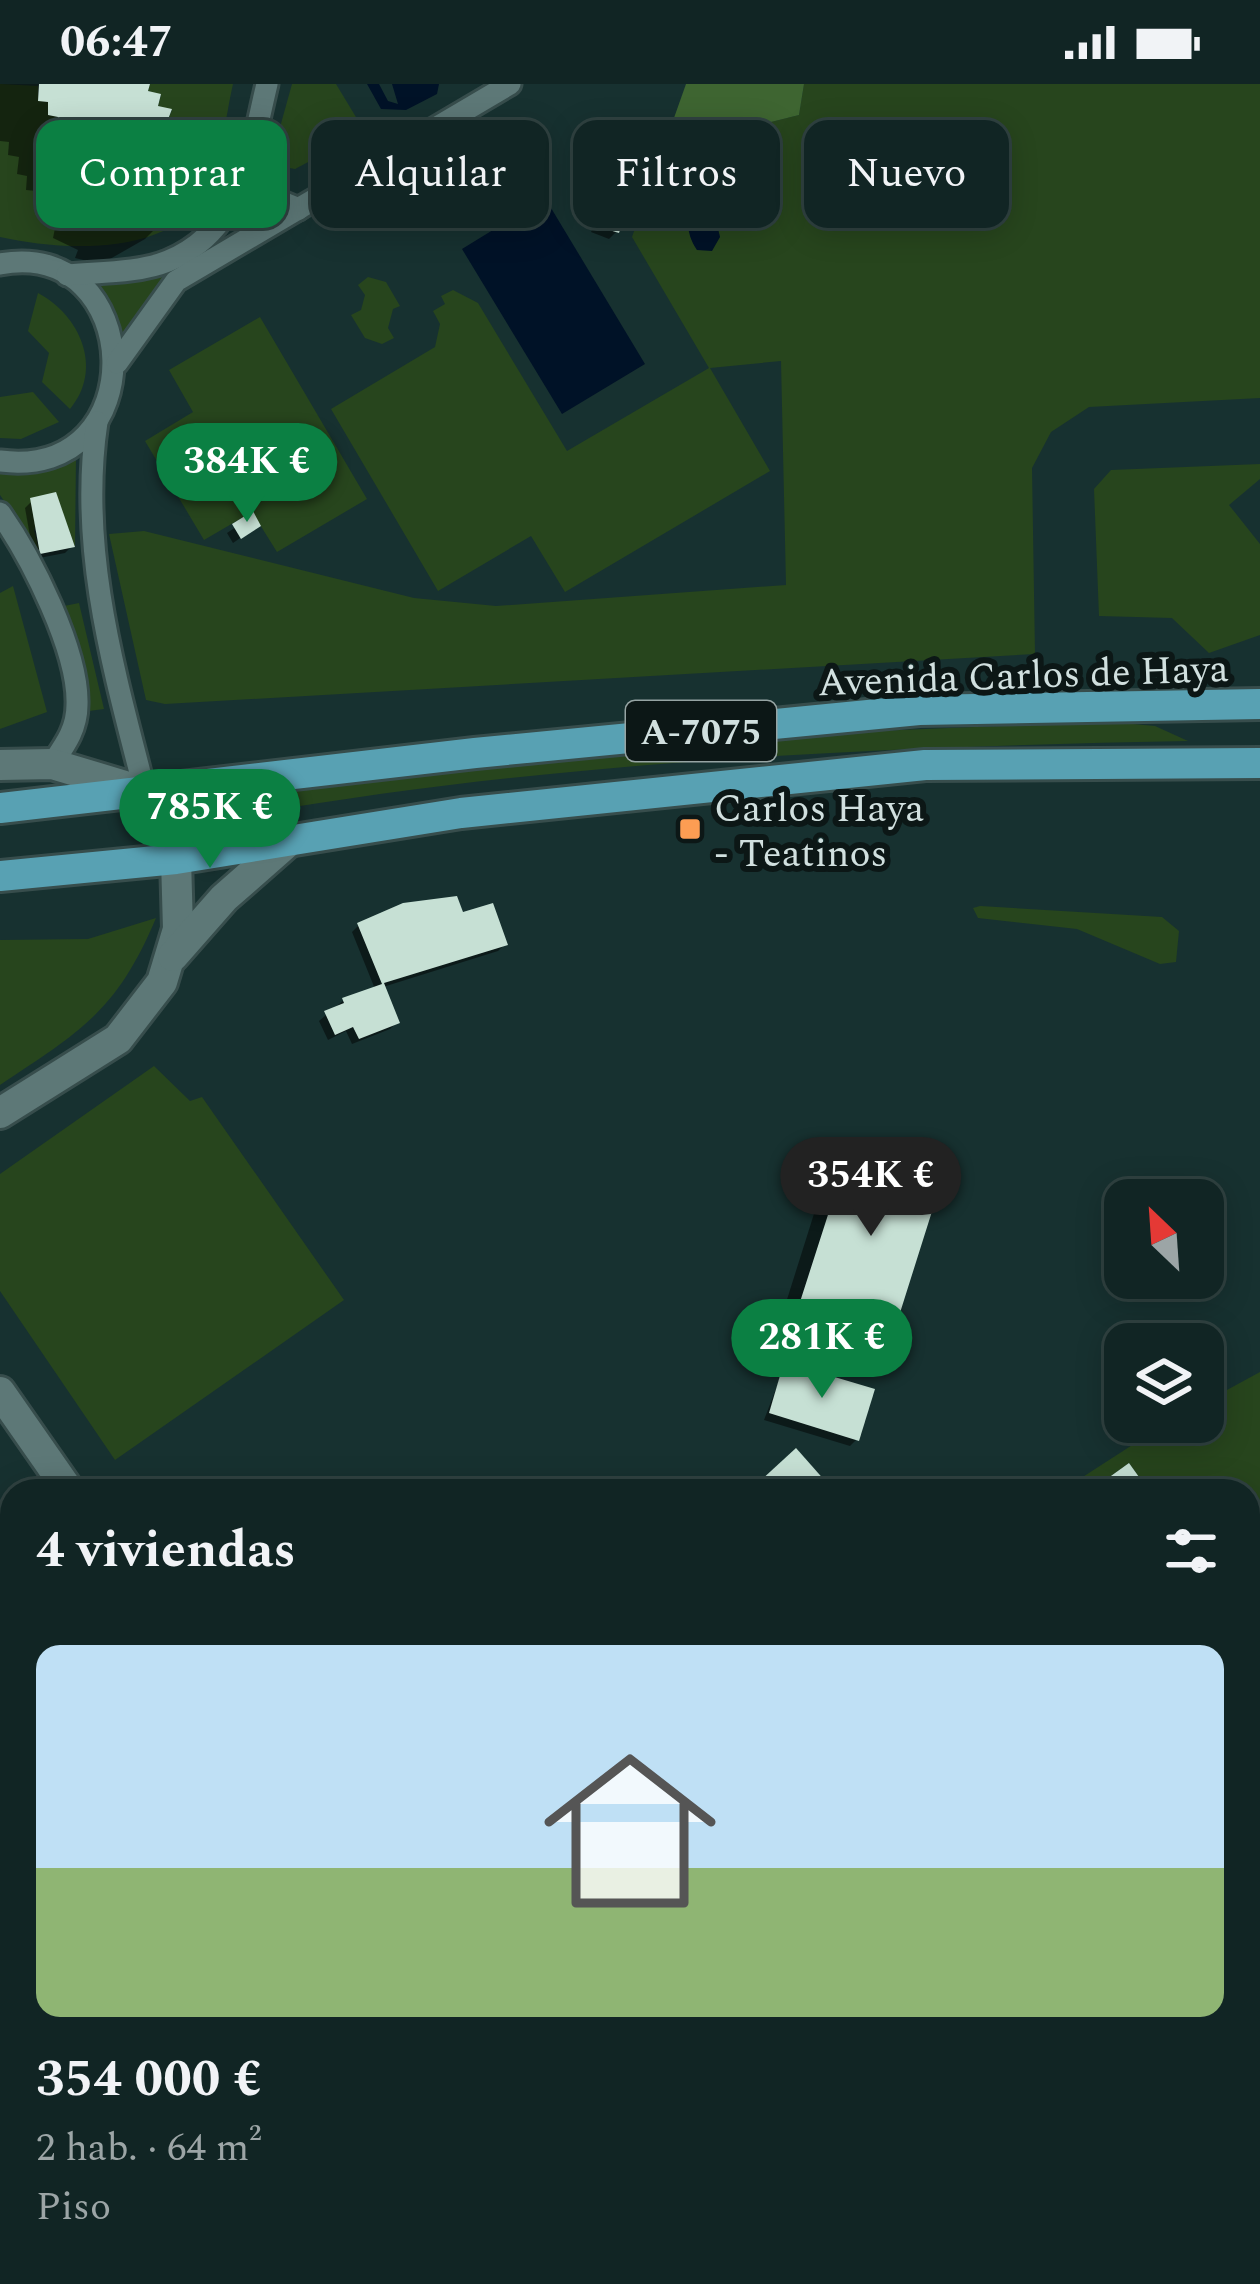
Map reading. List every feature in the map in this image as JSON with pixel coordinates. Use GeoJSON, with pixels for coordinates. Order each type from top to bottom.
{"type":"FeatureCollection","features":[{"type":"Feature","properties":{"kind":"main road","name":"Avenida Carlos de Haya"},"geometry":{"type":"LineString","coordinates":[[145,792],[919,710],[1260,704]]}},
{"type":"Feature","properties":{"kind":"main road","name":"A-7075"},"geometry":{"type":"LineString","coordinates":[[0,876],[176,859],[461,813],[925,765],[1260,763]]}},
{"type":"Feature","properties":{"kind":"main road"},"geometry":{"type":"LineString","coordinates":[[0,765],[52,764],[145,792],[176,859],[178,929],[162,982],[118,1039],[0,1113]]}},
{"type":"Feature","properties":{"kind":"main road","name":"A-7075"},"geometry":{"type":"LineString","coordinates":[[0,808],[145,792]]}},
{"type":"Feature","properties":{"kind":"main road"},"geometry":{"type":"LineString","coordinates":[[169,961],[236,886],[289,841]]}},
{"type":"Feature","properties":{"kind":"main road"},"geometry":{"type":"LineString","coordinates":[[0,1392],[61,1479]]}},
{"type":"Feature","properties":{"kind":"lane"},"geometry":{"type":"LineString","coordinates":[[258,120],[267,84]]}},
{"type":"Feature","properties":{"kind":"lane"},"geometry":{"type":"LineString","coordinates":[[117,363],[176,281],[510,84]]}},
{"type":"Feature","properties":{"kind":"lane"},"geometry":{"type":"LineString","coordinates":[[287,204],[299,209]]}},
{"type":"Feature","properties":{"kind":"lane"},"geometry":{"type":"LineString","coordinates":[[67,275],[166,262],[216,228]]}},
{"type":"Feature","properties":{"kind":"lane"},"geometry":{"type":"LineString","coordinates":[[0,264],[40,265],[67,275],[93,298],[110,328],[117,363],[111,394],[97,422],[64,451],[23,464],[0,460]]}},
{"type":"Feature","properties":{"kind":"lane"},"geometry":{"type":"LineString","coordinates":[[97,422],[90,514],[100,606],[145,792]]}},
{"type":"Feature","properties":{"kind":"lane"},"geometry":{"type":"LineString","coordinates":[[0,513],[54,608],[78,700],[74,730],[52,764]]}},
{"type":"Feature","properties":{"kind":"green space"},"geometry":{"type":"Polygon","coordinates":[[[0,84],[38,86],[38,100],[48,102],[48,115],[58,117],[36,120],[36,228],[169,228],[142,239],[83,246],[0,237],[0,84]]]}},
{"type":"Feature","properties":{"kind":"green space"},"geometry":{"type":"Polygon","coordinates":[[[150,84],[233,84],[226,120],[168,120],[172,110],[158,106],[161,95],[148,91],[150,84]]]}},
{"type":"Feature","properties":{"kind":"green space"},"geometry":{"type":"Polygon","coordinates":[[[292,84],[336,84],[358,120],[311,120],[311,161],[295,169],[287,168],[287,120],[282,120],[292,84]]]}},
{"type":"Feature","properties":{"kind":"green space"},"geometry":{"type":"Polygon","coordinates":[[[686,84],[804,84],[799,115],[779,120],[673,120],[686,84]]]}},
{"type":"Feature","properties":{"kind":"green space"},"geometry":{"type":"Polygon","coordinates":[[[804,84],[1260,84],[1260,398],[1089,407],[1051,432],[1032,468],[1035,654],[165,704],[146,700],[109,534],[144,531],[414,598],[496,606],[786,585],[781,361],[710,368],[770,471],[565,592],[531,536],[438,591],[331,409],[435,347],[440,324],[433,311],[445,304],[441,296],[453,290],[478,303],[567,451],[709,368],[632,237],[635,228],[692,228],[690,236],[697,250],[720,237],[718,228],[780,228],[779,120],[799,115],[804,84]]]}},
{"type":"Feature","properties":{"kind":"green space"},"geometry":{"type":"Polygon","coordinates":[[[166,275],[122,335],[98,286],[166,275]]]}},
{"type":"Feature","properties":{"kind":"green space"},"geometry":{"type":"Polygon","coordinates":[[[368,277],[386,282],[400,306],[393,309],[388,328],[394,338],[382,344],[365,338],[351,315],[361,310],[365,295],[358,285],[368,277]]]}},
{"type":"Feature","properties":{"kind":"green space"},"geometry":{"type":"Polygon","coordinates":[[[38,293],[66,315],[83,344],[85,377],[70,409],[42,382],[49,353],[28,331],[38,293]]]}},
{"type":"Feature","properties":{"kind":"green space"},"geometry":{"type":"Polygon","coordinates":[[[260,317],[367,499],[277,552],[252,512],[204,540],[145,441],[193,412],[169,370],[260,317]]]}},
{"type":"Feature","properties":{"kind":"green space"},"geometry":{"type":"Polygon","coordinates":[[[33,392],[59,422],[21,439],[0,438],[0,397],[33,392]]]}},
{"type":"Feature","properties":{"kind":"green space"},"geometry":{"type":"Polygon","coordinates":[[[76,456],[75,547],[55,492],[34,530],[40,554],[0,495],[0,472],[34,473],[76,456]]]}},
{"type":"Feature","properties":{"kind":"green space"},"geometry":{"type":"Polygon","coordinates":[[[1260,464],[1260,479],[1229,505],[1260,544],[1260,635],[1209,653],[1172,618],[1099,616],[1094,489],[1111,470],[1260,464]]]}},
{"type":"Feature","properties":{"kind":"green space"},"geometry":{"type":"Polygon","coordinates":[[[13,586],[47,712],[0,729],[0,593],[13,586]]]}},
{"type":"Feature","properties":{"kind":"green space"},"geometry":{"type":"Polygon","coordinates":[[[79,603],[104,709],[89,711],[64,606],[79,603]]]}},
{"type":"Feature","properties":{"kind":"green space"},"geometry":{"type":"Polygon","coordinates":[[[1155,726],[1188,741],[710,760],[472,782],[236,817],[232,800],[453,768],[676,745],[899,730],[1155,726]]]}},
{"type":"Feature","properties":{"kind":"green space"},"geometry":{"type":"Polygon","coordinates":[[[973,908],[1162,917],[1179,931],[1176,962],[1160,964],[1077,929],[978,918],[973,908]]]}},
{"type":"Feature","properties":{"kind":"green space"},"geometry":{"type":"Polygon","coordinates":[[[156,918],[127,976],[94,1016],[0,1085],[0,940],[88,939],[156,918]]]}},
{"type":"Feature","properties":{"kind":"green space"},"geometry":{"type":"Polygon","coordinates":[[[154,1066],[190,1101],[202,1097],[344,1300],[115,1460],[0,1291],[0,1174],[154,1066]]]}},
{"type":"Feature","properties":{"kind":"green space"},"geometry":{"type":"Polygon","coordinates":[[[1260,1372],[1260,1479],[1140,1479],[1129,1463],[1107,1479],[1080,1479],[1135,1443],[1224,1443],[1224,1392],[1260,1372]]]}},
{"type":"Feature","properties":{"kind":"water"},"geometry":{"type":"Polygon","coordinates":[[[367,84],[379,84],[388,101],[398,104],[392,84],[439,84],[437,94],[406,110],[381,109],[367,84]]]}},
{"type":"Feature","properties":{"kind":"water"},"geometry":{"type":"Polygon","coordinates":[[[549,205],[645,364],[562,414],[462,249],[496,228],[549,228],[549,205]]]}},
{"type":"Feature","properties":{"kind":"water"},"geometry":{"type":"Polygon","coordinates":[[[688,228],[718,228],[720,237],[712,251],[697,250],[688,228]]]}},
{"type":"Feature","properties":{"kind":"building"},"geometry":{"type":"Polygon","coordinates":[[[39,84],[150,84],[148,91],[161,94],[158,106],[172,109],[168,120],[58,120],[48,115],[48,102],[38,101],[39,84]]]}},
{"type":"Feature","properties":{"kind":"building"},"geometry":{"type":"Polygon","coordinates":[[[56,492],[75,547],[40,554],[30,498],[56,492]]]}},
{"type":"Feature","properties":{"kind":"building"},"geometry":{"type":"Polygon","coordinates":[[[253,511],[261,526],[241,539],[232,524],[253,511]]]}},
{"type":"Feature","properties":{"kind":"building"},"geometry":{"type":"Polygon","coordinates":[[[457,896],[463,912],[493,903],[508,945],[384,983],[400,1023],[359,1039],[353,1027],[335,1035],[324,1011],[344,1003],[342,998],[382,984],[357,923],[403,903],[457,896]]]}},
{"type":"Feature","properties":{"kind":"building"},"geometry":{"type":"Polygon","coordinates":[[[853,1137],[946,1167],[893,1335],[860,1325],[857,1335],[803,1317],[807,1308],[799,1305],[853,1137]]]}},
{"type":"Feature","properties":{"kind":"building"},"geometry":{"type":"Polygon","coordinates":[[[784,1362],[875,1389],[859,1441],[769,1413],[784,1362]]]}},
{"type":"Feature","properties":{"kind":"building"},"geometry":{"type":"Polygon","coordinates":[[[796,1448],[823,1479],[762,1479],[796,1448]]]}},
{"type":"Feature","properties":{"kind":"building"},"geometry":{"type":"Polygon","coordinates":[[[1129,1463],[1140,1479],[1107,1479],[1129,1463]]]}},
{"type":"Feature","properties":{"kind":"place","name":"Carlos Haya - Teatinos"},"geometry":{"type":"Point","coordinates":[690,829]}}]}
